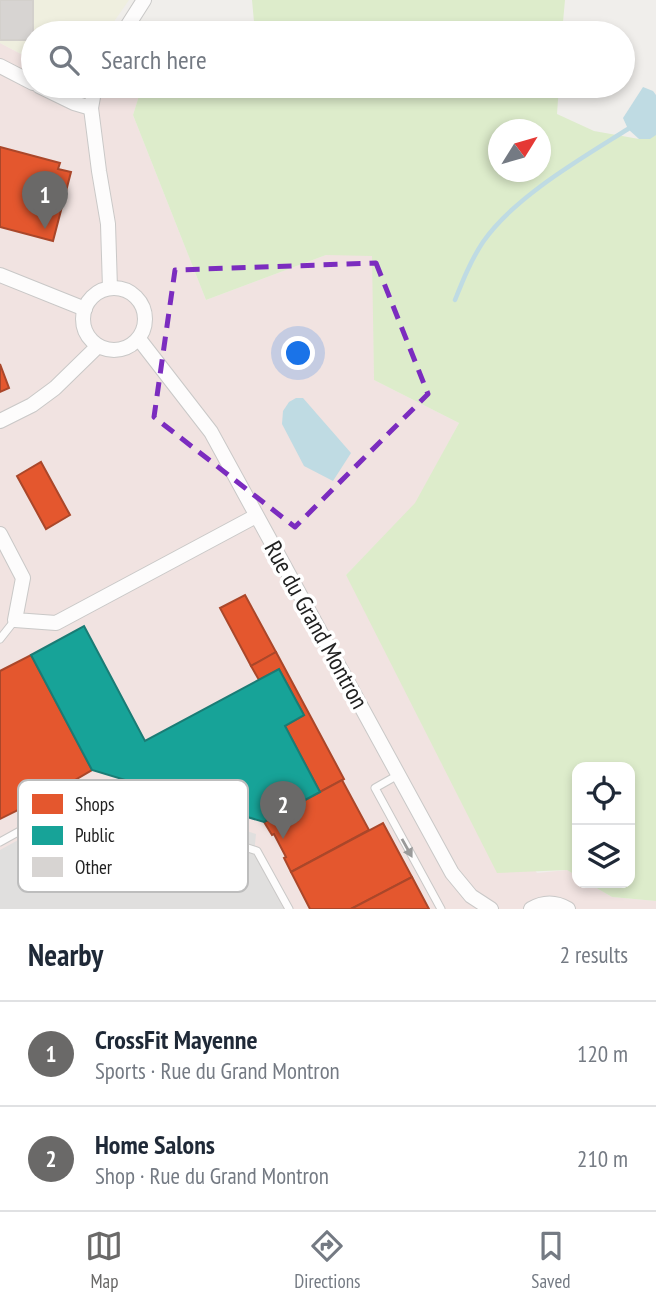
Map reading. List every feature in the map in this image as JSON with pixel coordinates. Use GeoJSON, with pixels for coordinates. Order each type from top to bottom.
{"type":"FeatureCollection","features":[{"type":"Feature","properties":{"kind":"street"},"geometry":{"type":"LineString","coordinates":[[131,21],[144,0]]}},
{"type":"Feature","properties":{"kind":"street"},"geometry":{"type":"LineString","coordinates":[[0,66],[21,77]]}},
{"type":"Feature","properties":{"kind":"street"},"geometry":{"type":"LineString","coordinates":[[64,98],[91,108]]}},
{"type":"Feature","properties":{"kind":"street"},"geometry":{"type":"LineString","coordinates":[[93,98],[91,108],[108,224],[110,289]]}},
{"type":"Feature","properties":{"kind":"street"},"geometry":{"type":"LineString","coordinates":[[3,279],[85,309]]}},
{"type":"Feature","properties":{"kind":"street"},"geometry":{"type":"LineString","coordinates":[[110,289],[121,289],[138,300],[145,319],[139,339],[124,349],[98,346],[85,330],[85,309],[95,295],[110,289]]}},
{"type":"Feature","properties":{"kind":"street","name":"Rue du Grand Montron"},"geometry":{"type":"LineString","coordinates":[[139,339],[211,432],[452,873],[471,896],[491,909]]}},
{"type":"Feature","properties":{"kind":"street"},"geometry":{"type":"LineString","coordinates":[[0,421],[32,405],[55,388],[98,346]]}},
{"type":"Feature","properties":{"kind":"street"},"geometry":{"type":"LineString","coordinates":[[0,534],[23,578],[15,620],[56,623],[256,516]]}},
{"type":"Feature","properties":{"kind":"street"},"geometry":{"type":"LineString","coordinates":[[531,909],[545,903],[568,909]]}},
{"type":"Feature","properties":{"kind":"lane"},"geometry":{"type":"LineString","coordinates":[[0,639],[15,620]]}},
{"type":"Feature","properties":{"kind":"lane"},"geometry":{"type":"LineString","coordinates":[[398,775],[374,788],[441,909]]}},
{"type":"Feature","properties":{"kind":"lane"},"geometry":{"type":"LineString","coordinates":[[0,842],[18,832]]}},
{"type":"Feature","properties":{"kind":"lane"},"geometry":{"type":"LineString","coordinates":[[248,848],[257,851],[289,909]]}},
{"type":"Feature","properties":{"kind":"highlighted area"},"geometry":{"type":"Polygon","coordinates":[[[376,263],[428,394],[295,527],[154,417],[175,270],[376,263]]]}},
{"type":"Feature","properties":{"kind":"shaded area"},"geometry":{"type":"Polygon","coordinates":[[[0,43],[21,54],[21,98],[138,98],[133,115],[206,300],[326,255],[373,255],[374,380],[459,423],[416,503],[346,575],[537,873],[567,870],[572,873],[572,888],[597,888],[612,897],[656,901],[656,909],[0,909],[0,43]]]}},
{"type":"Feature","properties":{"kind":"shaded area"},"geometry":{"type":"Polygon","coordinates":[[[248,831],[256,834],[254,854],[284,909],[0,909],[0,850],[18,840],[18,892],[248,892],[248,831]]]}},
{"type":"Feature","properties":{"kind":"green space"},"geometry":{"type":"Polygon","coordinates":[[[0,0],[129,0],[114,21],[21,21],[21,54],[0,43],[0,0]]]}},
{"type":"Feature","properties":{"kind":"green space"},"geometry":{"type":"Polygon","coordinates":[[[252,0],[565,0],[563,21],[254,21],[252,0]]]}},
{"type":"Feature","properties":{"kind":"green space"},"geometry":{"type":"Polygon","coordinates":[[[138,98],[558,98],[557,114],[594,131],[639,139],[656,134],[656,901],[612,897],[597,888],[635,888],[635,762],[572,762],[572,873],[567,870],[497,873],[346,575],[415,503],[459,423],[374,380],[372,256],[326,255],[206,300],[133,115],[138,98]]]}},
{"type":"Feature","properties":{"kind":"water"},"geometry":{"type":"Polygon","coordinates":[[[643,87],[656,95],[656,135],[650,139],[639,139],[628,129],[623,118],[643,87]]]}},
{"type":"Feature","properties":{"kind":"water"},"geometry":{"type":"Polygon","coordinates":[[[303,398],[351,453],[333,481],[304,466],[282,424],[283,411],[289,402],[303,398]]]}},
{"type":"Feature","properties":{"kind":"building: Shops"},"geometry":{"type":"Polygon","coordinates":[[[0,147],[60,163],[58,169],[71,172],[53,241],[0,227],[0,147]]]}},
{"type":"Feature","properties":{"kind":"building: Shops"},"geometry":{"type":"Polygon","coordinates":[[[0,364],[9,388],[0,392],[0,364]]]}},
{"type":"Feature","properties":{"kind":"building: Shops"},"geometry":{"type":"Polygon","coordinates":[[[41,462],[70,515],[46,529],[17,476],[41,462]]]}},
{"type":"Feature","properties":{"kind":"building: Shops"},"geometry":{"type":"Polygon","coordinates":[[[245,595],[276,652],[251,666],[220,608],[245,595]]]}},
{"type":"Feature","properties":{"kind":"building: Shops"},"geometry":{"type":"Polygon","coordinates":[[[276,652],[344,779],[320,792],[285,726],[304,715],[279,669],[259,680],[251,666],[276,652]]]}},
{"type":"Feature","properties":{"kind":"building: Shops"},"geometry":{"type":"Polygon","coordinates":[[[31,655],[92,770],[75,780],[18,780],[18,810],[0,819],[0,671],[31,655]]]}},
{"type":"Feature","properties":{"kind":"building: Shops"},"geometry":{"type":"Polygon","coordinates":[[[342,780],[369,830],[291,872],[274,834],[272,835],[264,822],[342,780]]]}},
{"type":"Feature","properties":{"kind":"building: Shops"},"geometry":{"type":"Polygon","coordinates":[[[383,823],[412,877],[351,909],[310,909],[291,872],[383,823]]]}},
{"type":"Feature","properties":{"kind":"building: Shops"},"geometry":{"type":"Polygon","coordinates":[[[412,877],[429,909],[351,909],[412,877]]]}},
{"type":"Feature","properties":{"kind":"building: Public"},"geometry":{"type":"Polygon","coordinates":[[[84,626],[145,741],[279,669],[304,715],[285,726],[320,792],[264,822],[248,817],[248,780],[125,780],[92,770],[31,655],[84,626]]]}},
{"type":"Feature","properties":{"kind":"building: Other"},"geometry":{"type":"Polygon","coordinates":[[[0,0],[33,0],[33,21],[21,21],[21,40],[0,40],[0,0]]]}},
{"type":"Feature","properties":{"kind":"waterway"},"geometry":{"type":"LineString","coordinates":[[455,300],[483,242],[512,209],[550,180],[628,129]]}},
{"type":"Feature","properties":{"kind":"place","name":"CrossFit Mayenne"},"geometry":{"type":"Point","coordinates":[45,229]}},
{"type":"Feature","properties":{"kind":"place","name":"Home Salons"},"geometry":{"type":"Point","coordinates":[283,839]}}]}
